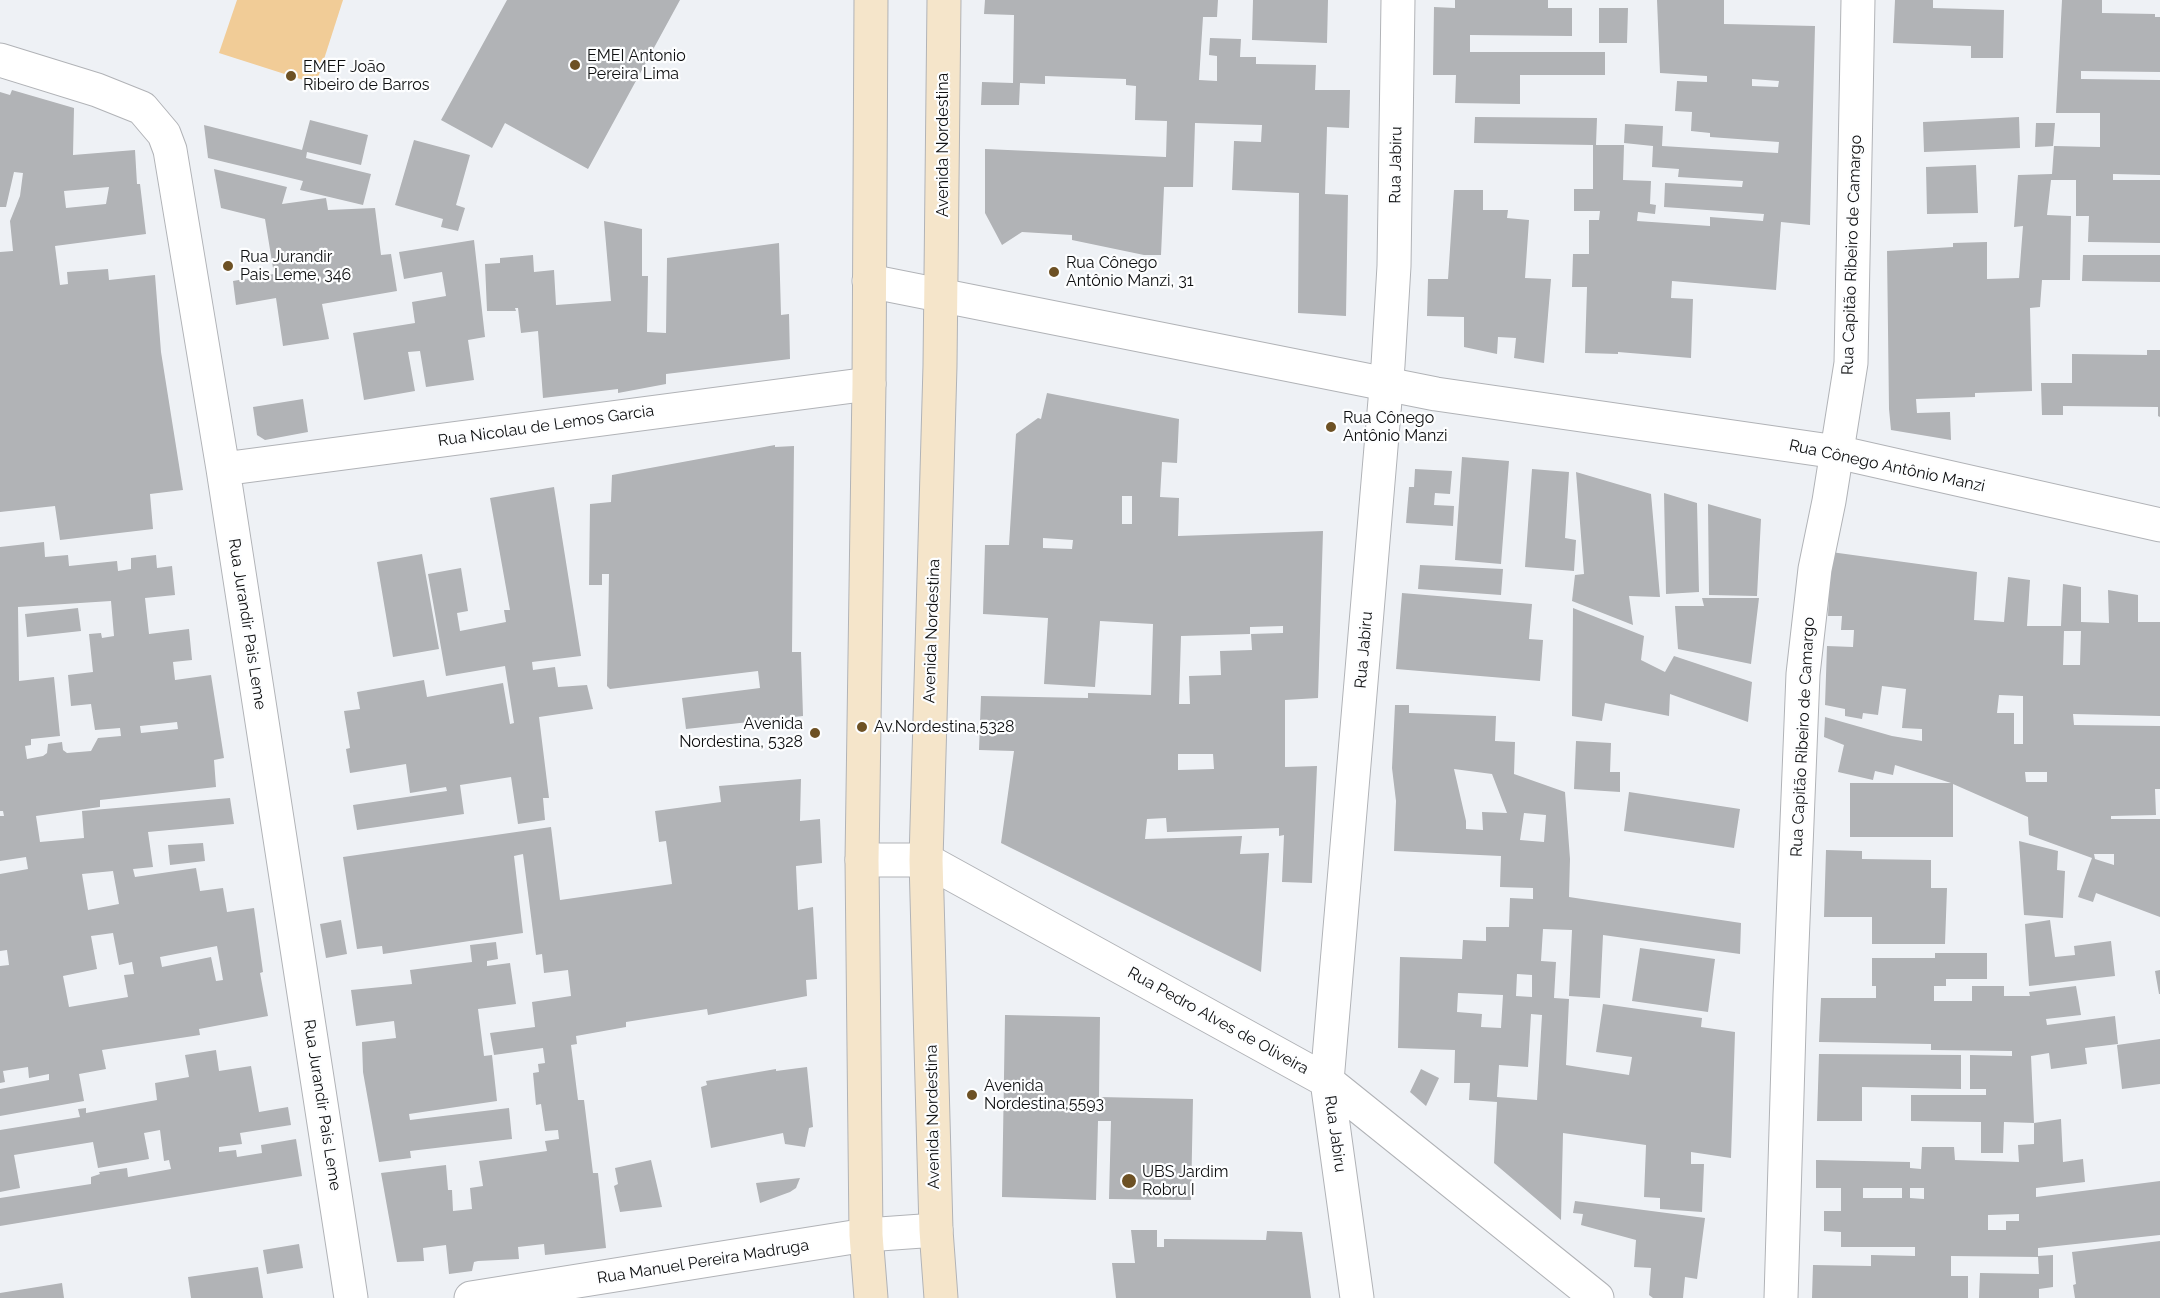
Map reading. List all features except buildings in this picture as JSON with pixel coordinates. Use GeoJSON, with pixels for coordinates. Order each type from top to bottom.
{"type":"FeatureCollection","features":[{"type":"Feature","properties":{"kind":"main road"},"geometry":{"type":"LineString","coordinates":[[871,0],[869,384],[862,860],[866,1236],[871,1298]]}},
{"type":"Feature","properties":{"kind":"main road","name":"Avenida Nordestina"},"geometry":{"type":"LineString","coordinates":[[941,1298],[936,1230],[926,860],[941,296],[944,0]]}},
{"type":"Feature","properties":{"kind":"street","name":"Rua Jabiru"},"geometry":{"type":"LineString","coordinates":[[1357,1298],[1327,1081],[1394,267],[1398,0]]}},
{"type":"Feature","properties":{"kind":"street","name":"Rua Capitão Ribeiro de Camargo"},"geometry":{"type":"LineString","coordinates":[[1781,1298],[1803,674],[1815,569],[1851,363],[1858,0]]}},
{"type":"Feature","properties":{"kind":"street","name":"Rua Jurandir Pais Leme"},"geometry":{"type":"LineString","coordinates":[[0,60],[98,90],[141,108],[164,134],[172,162],[223,469],[351,1298]]}},
{"type":"Feature","properties":{"kind":"street","name":"Rua Cônego Antônio Manzi"},"geometry":{"type":"LineString","coordinates":[[868,281],[1386,385],[1837,452],[2160,525]]}},
{"type":"Feature","properties":{"kind":"street","name":"Rua Nicolau de Lemos Garcia"},"geometry":{"type":"LineString","coordinates":[[223,469],[869,384]]}},
{"type":"Feature","properties":{"kind":"street","name":"Rua Pedro Alves de Oliveira"},"geometry":{"type":"LineString","coordinates":[[862,860],[926,860],[1327,1081],[1597,1298]]}},
{"type":"Feature","properties":{"kind":"street","name":"Rua Manuel Pereira Madruga"},"geometry":{"type":"LineString","coordinates":[[471,1298],[866,1236],[936,1230]]}},
{"type":"Feature","properties":{"kind":"shaded area"},"geometry":{"type":"Polygon","coordinates":[[[237,0],[343,0],[316,84],[219,53],[237,0]]]}},
{"type":"Feature","properties":{"kind":"place","name":"EMEI Antonio Pereira Lima"},"geometry":{"type":"Point","coordinates":[575,65]}},
{"type":"Feature","properties":{"kind":"place","name":"EMEF João Ribeiro de Barros"},"geometry":{"type":"Point","coordinates":[291,76]}},
{"type":"Feature","properties":{"kind":"place","name":"Rua Jurandir Pais Leme, 346"},"geometry":{"type":"Point","coordinates":[228,266]}},
{"type":"Feature","properties":{"kind":"place","name":"Rua Cônego Antônio Manzi, 31"},"geometry":{"type":"Point","coordinates":[1054,272]}},
{"type":"Feature","properties":{"kind":"place","name":"Rua Cônego Antônio Manzi"},"geometry":{"type":"Point","coordinates":[1331,427]}},
{"type":"Feature","properties":{"kind":"place","name":"Av.Nordestina,5328"},"geometry":{"type":"Point","coordinates":[862,727]}},
{"type":"Feature","properties":{"kind":"place","name":"Avenida Nordestina, 5328"},"geometry":{"type":"Point","coordinates":[815,733]}},
{"type":"Feature","properties":{"kind":"place","name":"Avenida Nordestina,5593"},"geometry":{"type":"Point","coordinates":[972,1095]}},
{"type":"Feature","properties":{"kind":"place","name":"UBS Jardim Robru I"},"geometry":{"type":"Point","coordinates":[1129,1181]}}]}
